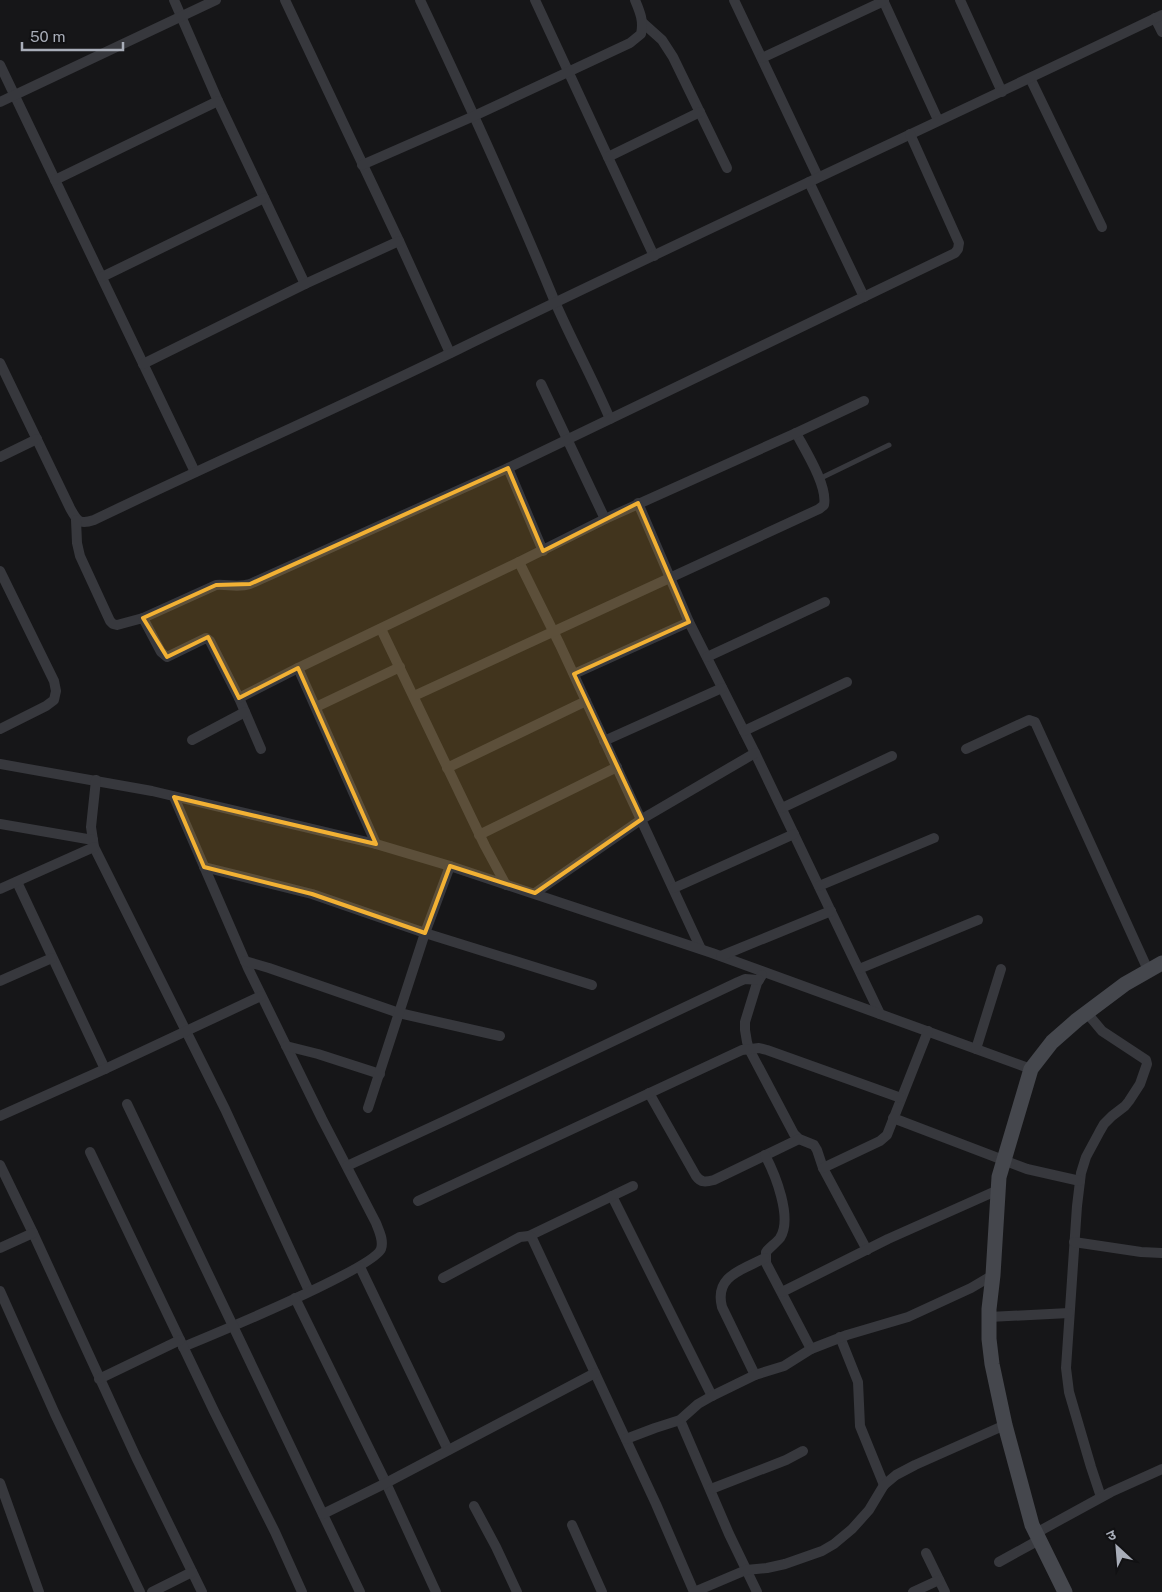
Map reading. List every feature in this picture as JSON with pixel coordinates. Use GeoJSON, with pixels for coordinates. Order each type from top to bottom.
{"type":"FeatureCollection","features":[{"type":"Feature","properties":{"kind":"street"},"geometry":{"type":"LineString","coordinates":[[174,0],[218,101],[305,284]]}},
{"type":"Feature","properties":{"kind":"street"},"geometry":{"type":"LineString","coordinates":[[0,102],[216,0]]}},
{"type":"Feature","properties":{"kind":"street"},"geometry":{"type":"LineString","coordinates":[[285,0],[450,353]]}},
{"type":"Feature","properties":{"kind":"street"},"geometry":{"type":"LineString","coordinates":[[420,0],[610,419]]}},
{"type":"Feature","properties":{"kind":"street"},"geometry":{"type":"LineString","coordinates":[[535,0],[654,256]]}},
{"type":"Feature","properties":{"kind":"street"},"geometry":{"type":"LineString","coordinates":[[362,165],[474,116],[630,43],[641,34],[643,23],[635,0]]}},
{"type":"Feature","properties":{"kind":"street"},"geometry":{"type":"LineString","coordinates":[[734,0],[762,58],[864,297]]}},
{"type":"Feature","properties":{"kind":"street"},"geometry":{"type":"LineString","coordinates":[[960,0],[1002,92]]}},
{"type":"Feature","properties":{"kind":"street"},"geometry":{"type":"LineString","coordinates":[[762,58],[884,1],[938,120]]}},
{"type":"Feature","properties":{"kind":"street"},"geometry":{"type":"LineString","coordinates":[[76,520],[84,523],[94,520],[450,353],[938,120],[1002,92],[1159,16],[1162,32]]}},
{"type":"Feature","properties":{"kind":"street"},"geometry":{"type":"LineString","coordinates":[[643,23],[667,47],[727,168]]}},
{"type":"Feature","properties":{"kind":"street"},"geometry":{"type":"LineString","coordinates":[[0,65],[195,472]]}},
{"type":"Feature","properties":{"kind":"street"},"geometry":{"type":"LineString","coordinates":[[1030,78],[1102,226]]}},
{"type":"Feature","properties":{"kind":"street"},"geometry":{"type":"LineString","coordinates":[[55,180],[218,101]]}},
{"type":"Feature","properties":{"kind":"street"},"geometry":{"type":"LineString","coordinates":[[608,157],[700,112]]}},
{"type":"Feature","properties":{"kind":"street"},"geometry":{"type":"LineString","coordinates":[[0,363],[76,520],[76,543],[80,556],[110,621],[112,624],[117,625],[143,618],[216,585],[242,586],[250,584],[569,440],[955,253],[959,243],[910,134]]}},
{"type":"Feature","properties":{"kind":"street"},"geometry":{"type":"LineString","coordinates":[[102,278],[264,198]]}},
{"type":"Feature","properties":{"kind":"street"},"geometry":{"type":"LineString","coordinates":[[143,364],[305,284],[399,241]]}},
{"type":"Feature","properties":{"kind":"street"},"geometry":{"type":"LineString","coordinates":[[541,384],[605,519]]}},
{"type":"Feature","properties":{"kind":"street"},"geometry":{"type":"LineString","coordinates":[[239,698],[638,503],[864,401]]}},
{"type":"Feature","properties":{"kind":"street"},"geometry":{"type":"LineString","coordinates":[[414,696],[819,509],[824,505],[825,500],[819,479],[796,433]]}},
{"type":"Feature","properties":{"kind":"street"},"geometry":{"type":"LineString","coordinates":[[0,458],[37,439]]}},
{"type":"Feature","properties":{"kind":"street"},"geometry":{"type":"LineString","coordinates":[[508,468],[542,550]]}},
{"type":"Feature","properties":{"kind":"street"},"geometry":{"type":"LineString","coordinates":[[638,503],[689,622],[782,808],[880,1014]]}},
{"type":"Feature","properties":{"kind":"street"},"geometry":{"type":"LineString","coordinates":[[520,562],[642,819],[701,949]]}},
{"type":"Feature","properties":{"kind":"street"},"geometry":{"type":"LineString","coordinates":[[0,571],[54,681],[56,691],[54,700],[46,706],[0,729]]}},
{"type":"Feature","properties":{"kind":"street"},"geometry":{"type":"LineString","coordinates":[[707,657],[825,602]]}},
{"type":"Feature","properties":{"kind":"street"},"geometry":{"type":"LineString","coordinates":[[143,618],[161,652],[167,657],[208,639],[239,698],[261,749]]}},
{"type":"Feature","properties":{"kind":"street"},"geometry":{"type":"LineString","coordinates":[[574,674],[689,622]]}},
{"type":"Feature","properties":{"kind":"street"},"geometry":{"type":"LineString","coordinates":[[382,629],[479,835],[506,885]]}},
{"type":"Feature","properties":{"kind":"street"},"geometry":{"type":"LineString","coordinates":[[316,707],[400,667]]}},
{"type":"Feature","properties":{"kind":"street"},"geometry":{"type":"LineString","coordinates":[[298,668],[376,844]]}},
{"type":"Feature","properties":{"kind":"street"},"geometry":{"type":"LineString","coordinates":[[744,731],[847,682]]}},
{"type":"Feature","properties":{"kind":"street"},"geometry":{"type":"LineString","coordinates":[[604,741],[722,688]]}},
{"type":"Feature","properties":{"kind":"street"},"geometry":{"type":"LineString","coordinates":[[447,768],[586,701]]}},
{"type":"Feature","properties":{"kind":"street"},"geometry":{"type":"LineString","coordinates":[[192,740],[245,712]]}},
{"type":"Feature","properties":{"kind":"street"},"geometry":{"type":"LineString","coordinates":[[966,749],[1029,720],[1035,722],[1148,970]]}},
{"type":"Feature","properties":{"kind":"street"},"geometry":{"type":"LineString","coordinates":[[535,893],[642,819],[755,753]]}},
{"type":"Feature","properties":{"kind":"street"},"geometry":{"type":"LineString","coordinates":[[782,808],[892,756]]}},
{"type":"Feature","properties":{"kind":"street"},"geometry":{"type":"LineString","coordinates":[[0,764],[152,791],[376,844],[535,893],[701,949],[721,956],[761,976],[880,1014],[1031,1069]]}},
{"type":"Feature","properties":{"kind":"street"},"geometry":{"type":"LineString","coordinates":[[479,835],[617,767]]}},
{"type":"Feature","properties":{"kind":"street"},"geometry":{"type":"LineString","coordinates":[[96,780],[91,826],[93,843],[225,1109],[309,1291]]}},
{"type":"Feature","properties":{"kind":"street"},"geometry":{"type":"LineString","coordinates":[[99,1379],[182,1344],[232,1326],[295,1298],[360,1266],[373,1258],[381,1250],[382,1237],[376,1223],[261,996],[174,797]]}},
{"type":"Feature","properties":{"kind":"street"},"geometry":{"type":"LineString","coordinates":[[0,824],[93,843]]}},
{"type":"Feature","properties":{"kind":"street"},"geometry":{"type":"LineString","coordinates":[[674,888],[794,834]]}},
{"type":"Feature","properties":{"kind":"street"},"geometry":{"type":"LineString","coordinates":[[819,886],[934,838]]}},
{"type":"Feature","properties":{"kind":"street"},"geometry":{"type":"LineString","coordinates":[[0,889],[93,843]]}},
{"type":"Feature","properties":{"kind":"street"},"geometry":{"type":"LineString","coordinates":[[368,1108],[425,933],[450,866]]}},
{"type":"Feature","properties":{"kind":"street"},"geometry":{"type":"LineString","coordinates":[[204,867],[312,894],[425,933],[592,985]]}},
{"type":"Feature","properties":{"kind":"street"},"geometry":{"type":"LineString","coordinates":[[16,882],[105,1069]]}},
{"type":"Feature","properties":{"kind":"street"},"geometry":{"type":"LineString","coordinates":[[721,956],[831,911]]}},
{"type":"Feature","properties":{"kind":"street"},"geometry":{"type":"LineString","coordinates":[[859,969],[978,920]]}},
{"type":"Feature","properties":{"kind":"street"},"geometry":{"type":"LineString","coordinates":[[0,982],[52,958]]}},
{"type":"Feature","properties":{"kind":"street"},"geometry":{"type":"LineString","coordinates":[[245,961],[399,1013],[500,1036]]}},
{"type":"Feature","properties":{"kind":"street"},"geometry":{"type":"LineString","coordinates":[[1065,1592],[1038,1536],[1027,1506],[1005,1425],[992,1364],[989,1317],[999,1177],[1031,1069],[1052,1042],[1087,1013],[1125,984],[1162,962]]}},
{"type":"Feature","properties":{"kind":"street"},"geometry":{"type":"LineString","coordinates":[[976,1049],[1001,969]]}},
{"type":"Feature","properties":{"kind":"street"},"geometry":{"type":"LineString","coordinates":[[761,976],[746,1022],[745,1030],[749,1048],[794,1134],[799,1139],[814,1145],[823,1168],[867,1250]]}},
{"type":"Feature","properties":{"kind":"street"},"geometry":{"type":"LineString","coordinates":[[346,1166],[738,982],[761,976]]}},
{"type":"Feature","properties":{"kind":"street"},"geometry":{"type":"LineString","coordinates":[[0,1116],[261,996]]}},
{"type":"Feature","properties":{"kind":"street"},"geometry":{"type":"LineString","coordinates":[[1087,1013],[1102,1031],[1146,1060],[1147,1064],[1140,1084],[1129,1101],[1123,1109],[1112,1116],[1100,1131],[1086,1158],[1080,1181],[1066,1368],[1069,1392],[1101,1497]]}},
{"type":"Feature","properties":{"kind":"street"},"geometry":{"type":"LineString","coordinates":[[823,1168],[880,1141],[887,1135],[928,1031]]}},
{"type":"Feature","properties":{"kind":"street"},"geometry":{"type":"LineString","coordinates":[[286,1046],[380,1074]]}},
{"type":"Feature","properties":{"kind":"street"},"geometry":{"type":"LineString","coordinates":[[418,1201],[649,1094],[734,1052],[749,1048],[767,1050],[901,1098]]}},
{"type":"Feature","properties":{"kind":"street"},"geometry":{"type":"LineString","coordinates":[[649,1094],[699,1180],[705,1182],[714,1180],[799,1139]]}},
{"type":"Feature","properties":{"kind":"street"},"geometry":{"type":"LineString","coordinates":[[127,1104],[360,1592]]}},
{"type":"Feature","properties":{"kind":"street"},"geometry":{"type":"LineString","coordinates":[[893,1118],[1004,1161],[1039,1172],[1080,1181]]}},
{"type":"Feature","properties":{"kind":"street"},"geometry":{"type":"LineString","coordinates":[[90,1152],[302,1592]]}},
{"type":"Feature","properties":{"kind":"street"},"geometry":{"type":"LineString","coordinates":[[765,1155],[776,1179],[785,1223],[780,1238],[766,1252],[765,1258],[811,1348]]}},
{"type":"Feature","properties":{"kind":"street"},"geometry":{"type":"LineString","coordinates":[[0,1165],[99,1379],[202,1592]]}},
{"type":"Feature","properties":{"kind":"street"},"geometry":{"type":"LineString","coordinates":[[443,1278],[520,1237],[529,1236],[633,1186]]}},
{"type":"Feature","properties":{"kind":"street"},"geometry":{"type":"LineString","coordinates":[[782,1292],[867,1250],[998,1190]]}},
{"type":"Feature","properties":{"kind":"street"},"geometry":{"type":"LineString","coordinates":[[612,1196],[712,1396]]}},
{"type":"Feature","properties":{"kind":"street"},"geometry":{"type":"LineString","coordinates":[[0,1248],[33,1233]]}},
{"type":"Feature","properties":{"kind":"street"},"geometry":{"type":"LineString","coordinates":[[529,1236],[532,1238],[626,1439],[694,1592],[746,1570],[785,1564],[822,1551],[834,1544],[860,1521],[884,1485],[896,1475],[1005,1425]]}},
{"type":"Feature","properties":{"kind":"street"},"geometry":{"type":"LineString","coordinates":[[1074,1242],[1141,1252],[1162,1253]]}},
{"type":"Feature","properties":{"kind":"street"},"geometry":{"type":"LineString","coordinates":[[755,1375],[722,1307],[720,1297],[721,1288],[731,1275],[765,1258]]}},
{"type":"Feature","properties":{"kind":"street"},"geometry":{"type":"LineString","coordinates":[[360,1266],[448,1450]]}},
{"type":"Feature","properties":{"kind":"street"},"geometry":{"type":"LineString","coordinates":[[626,1439],[680,1420],[692,1409],[712,1396],[755,1375],[784,1366],[811,1348],[840,1337],[908,1317],[972,1288],[993,1275]]}},
{"type":"Feature","properties":{"kind":"street"},"geometry":{"type":"LineString","coordinates":[[0,1291],[140,1592]]}},
{"type":"Feature","properties":{"kind":"street"},"geometry":{"type":"LineString","coordinates":[[295,1298],[386,1483],[436,1592]]}},
{"type":"Feature","properties":{"kind":"street"},"geometry":{"type":"LineString","coordinates":[[989,1317],[1069,1313]]}},
{"type":"Feature","properties":{"kind":"street"},"geometry":{"type":"LineString","coordinates":[[840,1337],[858,1382],[860,1426],[884,1485]]}},
{"type":"Feature","properties":{"kind":"street"},"geometry":{"type":"LineString","coordinates":[[323,1514],[595,1373]]}},
{"type":"Feature","properties":{"kind":"street"},"geometry":{"type":"LineString","coordinates":[[680,1420],[757,1592]]}},
{"type":"Feature","properties":{"kind":"street"},"geometry":{"type":"LineString","coordinates":[[710,1490],[772,1466],[803,1451]]}},
{"type":"Feature","properties":{"kind":"street"},"geometry":{"type":"LineString","coordinates":[[999,1562],[1101,1497],[1162,1469]]}},
{"type":"Feature","properties":{"kind":"street"},"geometry":{"type":"LineString","coordinates":[[0,1483],[39,1592]]}},
{"type":"Feature","properties":{"kind":"street"},"geometry":{"type":"LineString","coordinates":[[474,1506],[517,1592]]}},
{"type":"Feature","properties":{"kind":"street"},"geometry":{"type":"LineString","coordinates":[[572,1525],[602,1592]]}},
{"type":"Feature","properties":{"kind":"street"},"geometry":{"type":"LineString","coordinates":[[926,1553],[945,1592]]}},
{"type":"Feature","properties":{"kind":"street"},"geometry":{"type":"LineString","coordinates":[[152,1592],[192,1572]]}},
{"type":"Feature","properties":{"kind":"street"},"geometry":{"type":"LineString","coordinates":[[913,1592],[939,1580]]}},
{"type":"Feature","properties":{"kind":"lane"},"geometry":{"type":"LineString","coordinates":[[819,479],[889,445]]}},
{"type":"Feature","properties":{"kind":"highlighted area"},"geometry":{"type":"Polygon","coordinates":[[[508,468],[543,551],[638,503],[689,622],[574,674],[642,819],[535,893],[450,866],[425,933],[312,894],[204,867],[174,797],[376,844],[298,668],[239,698],[208,637],[167,657],[143,618],[216,585],[250,584],[508,468]]]}}]}
